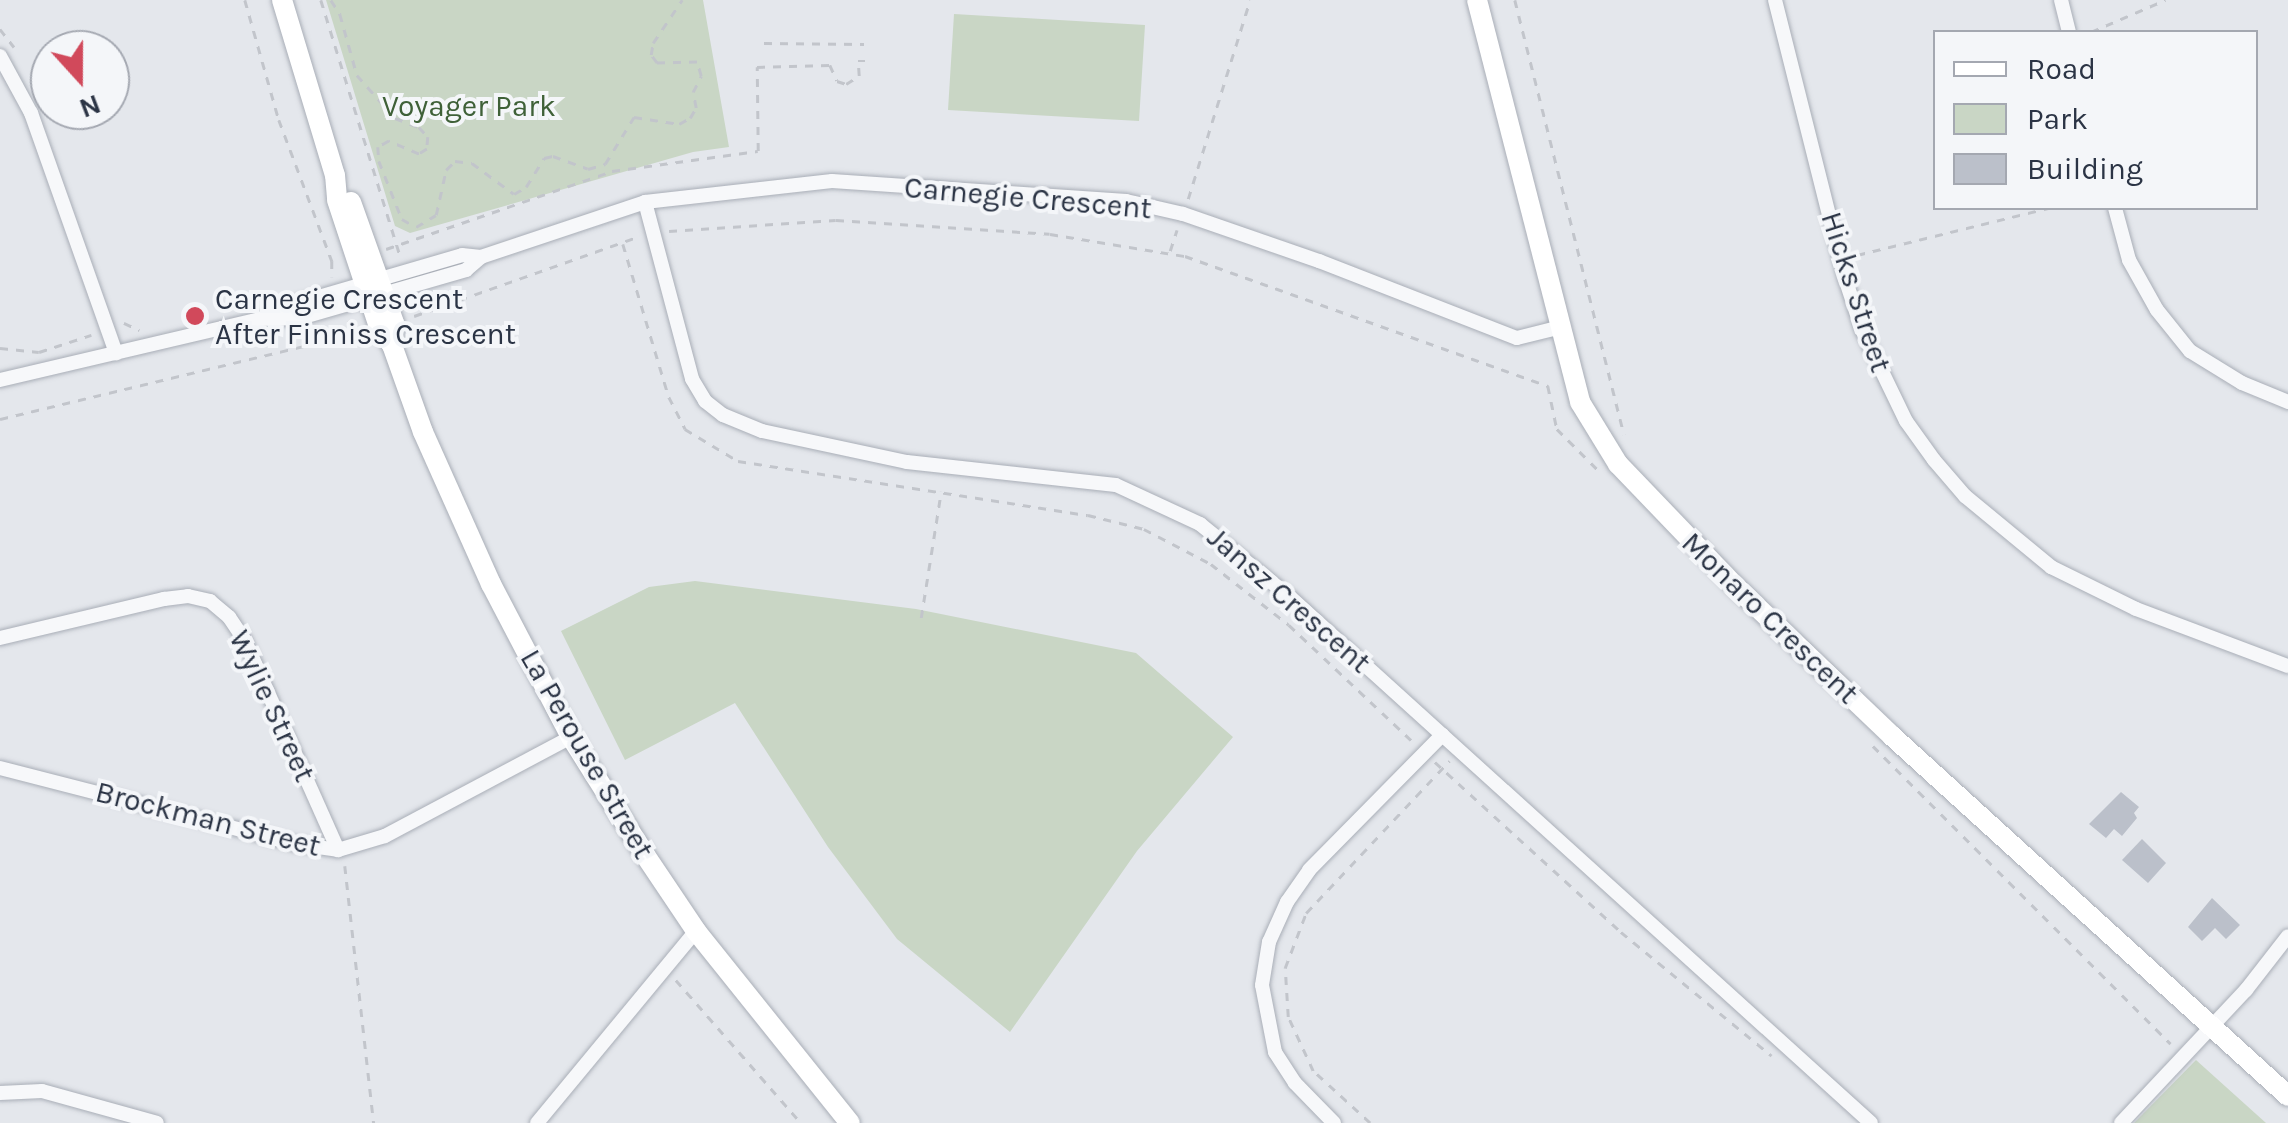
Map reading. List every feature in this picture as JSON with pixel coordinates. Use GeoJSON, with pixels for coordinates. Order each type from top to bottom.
{"type":"FeatureCollection","features":[{"type":"Feature","properties":{"kind":"street","name":"La Perouse Street"},"geometry":{"type":"LineString","coordinates":[[282,0],[335,175],[336,200],[374,289],[394,322],[392,345],[456,512],[571,737],[696,931],[850,1123]]}},
{"type":"Feature","properties":{"kind":"street","name":"Monaro Crescent"},"geometry":{"type":"LineString","coordinates":[[1477,0],[1580,402],[1618,464],[1664,516],[1892,736],[2288,1096]]}},
{"type":"Feature","properties":{"kind":"street","name":"Hicks Street"},"geometry":{"type":"LineString","coordinates":[[1775,0],[1840,260],[1862,330],[1906,421],[1965,496],[2051,566],[2136,609],[2288,666]]}},
{"type":"Feature","properties":{"kind":"street"},"geometry":{"type":"LineString","coordinates":[[2061,0],[2068,30]]}},
{"type":"Feature","properties":{"kind":"street"},"geometry":{"type":"LineString","coordinates":[[0,56],[32,113],[116,353]]}},
{"type":"Feature","properties":{"kind":"street","name":"Carnegie Crescent"},"geometry":{"type":"LineString","coordinates":[[0,380],[260,319],[300,318],[462,255],[481,257],[645,202],[832,181],[1126,201],[1183,214],[1319,261],[1516,338],[1561,327]]}},
{"type":"Feature","properties":{"kind":"street","name":"Jansz Crescent"},"geometry":{"type":"LineString","coordinates":[[645,202],[692,380],[705,400],[724,415],[762,430],[907,462],[1116,485],[1200,524],[1252,563],[1871,1123]]}},
{"type":"Feature","properties":{"kind":"street"},"geometry":{"type":"LineString","coordinates":[[2116,210],[2129,260],[2157,310],[2190,351],[2242,383],[2288,402]]}},
{"type":"Feature","properties":{"kind":"street","name":"Wylie Street"},"geometry":{"type":"LineString","coordinates":[[0,638],[164,599],[188,596],[210,600],[229,617],[245,641],[341,849]]}},
{"type":"Feature","properties":{"kind":"street"},"geometry":{"type":"LineString","coordinates":[[1334,1123],[1295,1083],[1274,1052],[1262,986],[1269,942],[1286,902],[1309,870],[1442,735]]}},
{"type":"Feature","properties":{"kind":"street","name":"Brockman Street"},"geometry":{"type":"LineString","coordinates":[[0,768],[297,844],[341,849],[385,836],[571,737]]}},
{"type":"Feature","properties":{"kind":"street"},"geometry":{"type":"LineString","coordinates":[[537,1123],[696,931]]}},
{"type":"Feature","properties":{"kind":"street"},"geometry":{"type":"LineString","coordinates":[[2121,1123],[2288,936]]}},
{"type":"Feature","properties":{"kind":"street"},"geometry":{"type":"LineString","coordinates":[[0,1093],[42,1091],[157,1123]]}},
{"type":"Feature","properties":{"kind":"path"},"geometry":{"type":"LineString","coordinates":[[244,0],[280,120],[332,262],[333,285]]}},
{"type":"Feature","properties":{"kind":"path"},"geometry":{"type":"LineString","coordinates":[[321,0],[397,246],[612,171],[758,150],[757,67],[830,65],[838,82],[846,84],[859,76],[858,61],[864,60]]}},
{"type":"Feature","properties":{"kind":"path"},"geometry":{"type":"LineString","coordinates":[[331,0],[340,14],[342,33],[357,75],[396,118],[420,127],[428,138],[427,149],[419,154],[389,140],[378,147],[379,160],[402,220],[416,227],[436,214],[446,170],[456,161],[472,163],[514,194],[526,186],[544,158],[552,156],[588,169],[605,164],[634,116],[680,124],[690,118],[696,108],[693,92],[702,76],[697,62],[657,63],[651,55],[652,43],[682,0]]}},
{"type":"Feature","properties":{"kind":"path"},"geometry":{"type":"LineString","coordinates":[[1169,254],[1250,0]]}},
{"type":"Feature","properties":{"kind":"path"},"geometry":{"type":"LineString","coordinates":[[1515,0],[1626,446]]}},
{"type":"Feature","properties":{"kind":"path"},"geometry":{"type":"LineString","coordinates":[[2096,30],[2165,0]]}},
{"type":"Feature","properties":{"kind":"path"},"geometry":{"type":"LineString","coordinates":[[0,29],[18,56]]}},
{"type":"Feature","properties":{"kind":"path"},"geometry":{"type":"LineString","coordinates":[[764,43],[864,44]]}},
{"type":"Feature","properties":{"kind":"path"},"geometry":{"type":"LineString","coordinates":[[1840,260],[2041,210]]}},
{"type":"Feature","properties":{"kind":"path"},"geometry":{"type":"LineString","coordinates":[[402,320],[655,232],[836,220],[1050,234],[1169,254],[1548,386],[1557,429],[1598,471]]}},
{"type":"Feature","properties":{"kind":"path"},"geometry":{"type":"LineString","coordinates":[[623,242],[669,397],[684,429],[738,461],[1088,515],[1144,529],[1210,564],[1289,625],[1621,932],[1782,1065]]}},
{"type":"Feature","properties":{"kind":"path"},"geometry":{"type":"LineString","coordinates":[[117,315],[126,325],[145,331]]}},
{"type":"Feature","properties":{"kind":"path"},"geometry":{"type":"LineString","coordinates":[[0,419],[362,332]]}},
{"type":"Feature","properties":{"kind":"path"},"geometry":{"type":"LineString","coordinates":[[0,348],[39,352],[79,338]]}},
{"type":"Feature","properties":{"kind":"path"},"geometry":{"type":"LineString","coordinates":[[921,618],[941,490]]}},
{"type":"Feature","properties":{"kind":"path"},"geometry":{"type":"LineString","coordinates":[[1862,736],[2182,1056]]}},
{"type":"Feature","properties":{"kind":"path"},"geometry":{"type":"LineString","coordinates":[[1370,1123],[1313,1071],[1288,1016],[1285,968],[1306,913],[1459,750]]}},
{"type":"Feature","properties":{"kind":"path"},"geometry":{"type":"LineString","coordinates":[[341,849],[374,1123]]}},
{"type":"Feature","properties":{"kind":"path"},"geometry":{"type":"LineString","coordinates":[[665,968],[801,1123]]}},
{"type":"Feature","properties":{"kind":"green space","name":"Voyager Park"},"geometry":{"type":"Polygon","coordinates":[[[326,0],[703,0],[729,147],[693,152],[410,233],[395,226],[326,0]]]}},
{"type":"Feature","properties":{"kind":"green space"},"geometry":{"type":"Polygon","coordinates":[[[954,14],[1145,25],[1139,121],[948,110],[954,14]]]}},
{"type":"Feature","properties":{"kind":"green space"},"geometry":{"type":"Polygon","coordinates":[[[695,581],[916,609],[1136,653],[1233,737],[1137,851],[1010,1032],[897,939],[828,847],[735,703],[625,760],[561,631],[649,587],[695,581]]]}},
{"type":"Feature","properties":{"kind":"green space"},"geometry":{"type":"Polygon","coordinates":[[[2196,1060],[2266,1123],[2134,1123],[2196,1060]]]}},
{"type":"Feature","properties":{"kind":"building"},"geometry":{"type":"Polygon","coordinates":[[[2121,792],[2139,807],[2134,813],[2137,818],[2122,836],[2114,829],[2106,838],[2089,824],[2121,792]]]}},
{"type":"Feature","properties":{"kind":"building"},"geometry":{"type":"Polygon","coordinates":[[[2142,839],[2166,863],[2148,883],[2122,860],[2142,839]]]}},
{"type":"Feature","properties":{"kind":"building"},"geometry":{"type":"Polygon","coordinates":[[[2212,898],[2240,925],[2226,939],[2215,928],[2202,941],[2188,927],[2212,898]]]}},
{"type":"Feature","properties":{"kind":"place","name":"Carnegie Crescent After Finniss Crescent"},"geometry":{"type":"Point","coordinates":[195,316]}}]}
